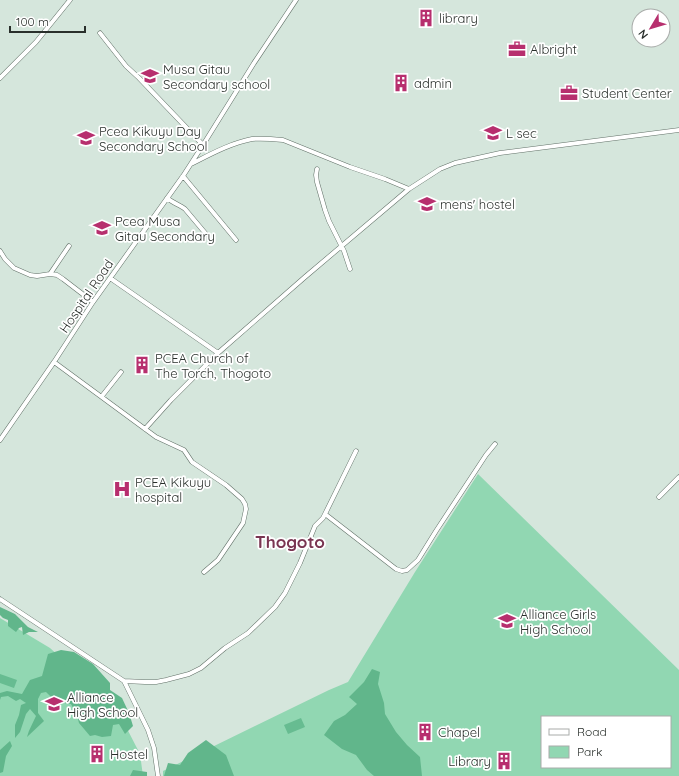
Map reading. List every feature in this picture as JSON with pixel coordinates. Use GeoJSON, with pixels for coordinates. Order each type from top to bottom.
{"type":"FeatureCollection","features":[{"type":"Feature","properties":{"kind":"street"},"geometry":{"type":"LineString","coordinates":[[0,78],[36,42],[70,0]]}},
{"type":"Feature","properties":{"kind":"street","name":"Hospital Road"},"geometry":{"type":"LineString","coordinates":[[0,440],[93,302],[183,176],[254,63],[296,0]]}},
{"type":"Feature","properties":{"kind":"street"},"geometry":{"type":"LineString","coordinates":[[100,33],[126,66],[203,145]]}},
{"type":"Feature","properties":{"kind":"street"},"geometry":{"type":"LineString","coordinates":[[145,429],[171,400],[218,353],[409,189],[440,169],[456,163],[500,153],[679,130]]}},
{"type":"Feature","properties":{"kind":"street"},"geometry":{"type":"LineString","coordinates":[[191,164],[229,146],[253,139],[283,140],[409,189]]}},
{"type":"Feature","properties":{"kind":"street"},"geometry":{"type":"LineString","coordinates":[[317,169],[317,182],[325,210],[350,269]]}},
{"type":"Feature","properties":{"kind":"street"},"geometry":{"type":"LineString","coordinates":[[183,176],[236,240]]}},
{"type":"Feature","properties":{"kind":"street"},"geometry":{"type":"LineString","coordinates":[[167,198],[172,203],[182,206],[206,234]]}},
{"type":"Feature","properties":{"kind":"street"},"geometry":{"type":"LineString","coordinates":[[50,274],[69,246]]}},
{"type":"Feature","properties":{"kind":"street"},"geometry":{"type":"LineString","coordinates":[[0,251],[5,259],[14,268],[30,275],[57,275],[93,302]]}},
{"type":"Feature","properties":{"kind":"street"},"geometry":{"type":"LineString","coordinates":[[110,278],[218,353]]}},
{"type":"Feature","properties":{"kind":"street"},"geometry":{"type":"LineString","coordinates":[[54,362],[145,429],[164,441],[184,450],[192,462],[226,485],[242,499],[246,509],[243,523],[218,560],[204,572]]}},
{"type":"Feature","properties":{"kind":"street"},"geometry":{"type":"LineString","coordinates":[[102,396],[121,372]]}},
{"type":"Feature","properties":{"kind":"street"},"geometry":{"type":"LineString","coordinates":[[325,514],[396,569],[402,571],[408,570],[418,560],[486,455],[496,444]]}},
{"type":"Feature","properties":{"kind":"street"},"geometry":{"type":"LineString","coordinates":[[0,599],[124,680],[156,682],[189,674],[201,668],[225,648],[248,633],[275,607],[285,593],[300,564],[315,526],[323,518],[356,451]]}},
{"type":"Feature","properties":{"kind":"street"},"geometry":{"type":"LineString","coordinates":[[659,497],[679,477]]}},
{"type":"Feature","properties":{"kind":"street"},"geometry":{"type":"LineString","coordinates":[[124,680],[148,730],[154,748],[158,776]]}},
{"type":"Feature","properties":{"kind":"green space","name":"Alliance Girls High School"},"geometry":{"type":"Polygon","coordinates":[[[478,474],[679,670],[679,776],[163,776],[163,771],[348,682],[415,572],[478,474]]]}},
{"type":"Feature","properties":{"kind":"green space","name":"Alliance High School"},"geometry":{"type":"Polygon","coordinates":[[[0,618],[50,648],[94,688],[122,719],[140,754],[143,776],[0,776],[0,618]]]}},
{"type":"Feature","properties":{"kind":"shaded area"},"geometry":{"type":"Polygon","coordinates":[[[0,607],[15,614],[28,627],[38,632],[29,632],[23,635],[22,627],[16,632],[8,626],[8,620],[0,615],[0,607]]]}},
{"type":"Feature","properties":{"kind":"shaded area"},"geometry":{"type":"Polygon","coordinates":[[[61,650],[74,652],[93,664],[110,683],[110,690],[122,698],[133,726],[125,734],[119,724],[113,725],[111,736],[90,736],[79,723],[77,715],[71,704],[57,701],[46,692],[41,693],[38,699],[38,713],[44,721],[27,737],[36,716],[30,709],[26,714],[20,732],[15,738],[15,725],[21,705],[26,703],[20,699],[16,701],[8,696],[1,697],[0,700],[0,693],[7,691],[22,694],[30,680],[42,676],[48,654],[61,650]]]}},
{"type":"Feature","properties":{"kind":"shaded area"},"geometry":{"type":"Polygon","coordinates":[[[372,669],[380,672],[378,684],[384,703],[385,714],[396,732],[420,757],[422,776],[374,776],[367,770],[356,755],[342,749],[324,735],[334,721],[345,715],[357,704],[349,697],[364,682],[372,669]]]}},
{"type":"Feature","properties":{"kind":"shaded area"},"geometry":{"type":"Polygon","coordinates":[[[0,674],[17,680],[14,688],[0,683],[0,674]]]}},
{"type":"Feature","properties":{"kind":"shaded area"},"geometry":{"type":"Polygon","coordinates":[[[301,718],[305,727],[288,734],[284,725],[301,718]]]}},
{"type":"Feature","properties":{"kind":"shaded area"},"geometry":{"type":"Polygon","coordinates":[[[206,740],[226,755],[234,776],[164,776],[168,763],[180,765],[188,753],[206,740]]]}},
{"type":"Feature","properties":{"kind":"shaded area"},"geometry":{"type":"Polygon","coordinates":[[[10,741],[12,746],[6,756],[3,772],[0,773],[0,750],[10,741]]]}},
{"type":"Feature","properties":{"kind":"shaded area"},"geometry":{"type":"Polygon","coordinates":[[[133,770],[147,772],[147,776],[130,776],[133,770]]]}},
{"type":"Feature","properties":{"kind":"place","name":"library"},"geometry":{"type":"Point","coordinates":[426,18]}},
{"type":"Feature","properties":{"kind":"place","name":"Albright"},"geometry":{"type":"Point","coordinates":[517,49]}},
{"type":"Feature","properties":{"kind":"place","name":"Musa Gitau Secondary school"},"geometry":{"type":"Point","coordinates":[150,76]}},
{"type":"Feature","properties":{"kind":"place","name":"admin"},"geometry":{"type":"Point","coordinates":[401,83]}},
{"type":"Feature","properties":{"kind":"place","name":"Student Center"},"geometry":{"type":"Point","coordinates":[569,93]}},
{"type":"Feature","properties":{"kind":"place","name":"L sec"},"geometry":{"type":"Point","coordinates":[493,133]}},
{"type":"Feature","properties":{"kind":"place","name":"Pcea Kikuyu Day Secondary School"},"geometry":{"type":"Point","coordinates":[86,138]}},
{"type":"Feature","properties":{"kind":"place","name":"mens' hostel"},"geometry":{"type":"Point","coordinates":[427,204]}},
{"type":"Feature","properties":{"kind":"place","name":"Pcea Musa Gitau Secondary"},"geometry":{"type":"Point","coordinates":[102,228]}},
{"type":"Feature","properties":{"kind":"place","name":"PCEA Church of The Torch, Thogoto"},"geometry":{"type":"Point","coordinates":[142,365]}},
{"type":"Feature","properties":{"kind":"place","name":"PCEA Kikuyu hospital"},"geometry":{"type":"Point","coordinates":[122,489]}},
{"type":"Feature","properties":{"kind":"place","name":"Alliance Girls High School"},"geometry":{"type":"Point","coordinates":[507,621]}},
{"type":"Feature","properties":{"kind":"place","name":"Alliance High School"},"geometry":{"type":"Point","coordinates":[54,704]}},
{"type":"Feature","properties":{"kind":"place","name":"Chapel"},"geometry":{"type":"Point","coordinates":[425,732]}},
{"type":"Feature","properties":{"kind":"place","name":"Hostel"},"geometry":{"type":"Point","coordinates":[97,754]}},
{"type":"Feature","properties":{"kind":"place","name":"Library"},"geometry":{"type":"Point","coordinates":[504,761]}},
{"type":"Feature","properties":{"kind":"district","name":"Thogoto"},"geometry":{"type":"Point","coordinates":[290,542]}}]}
